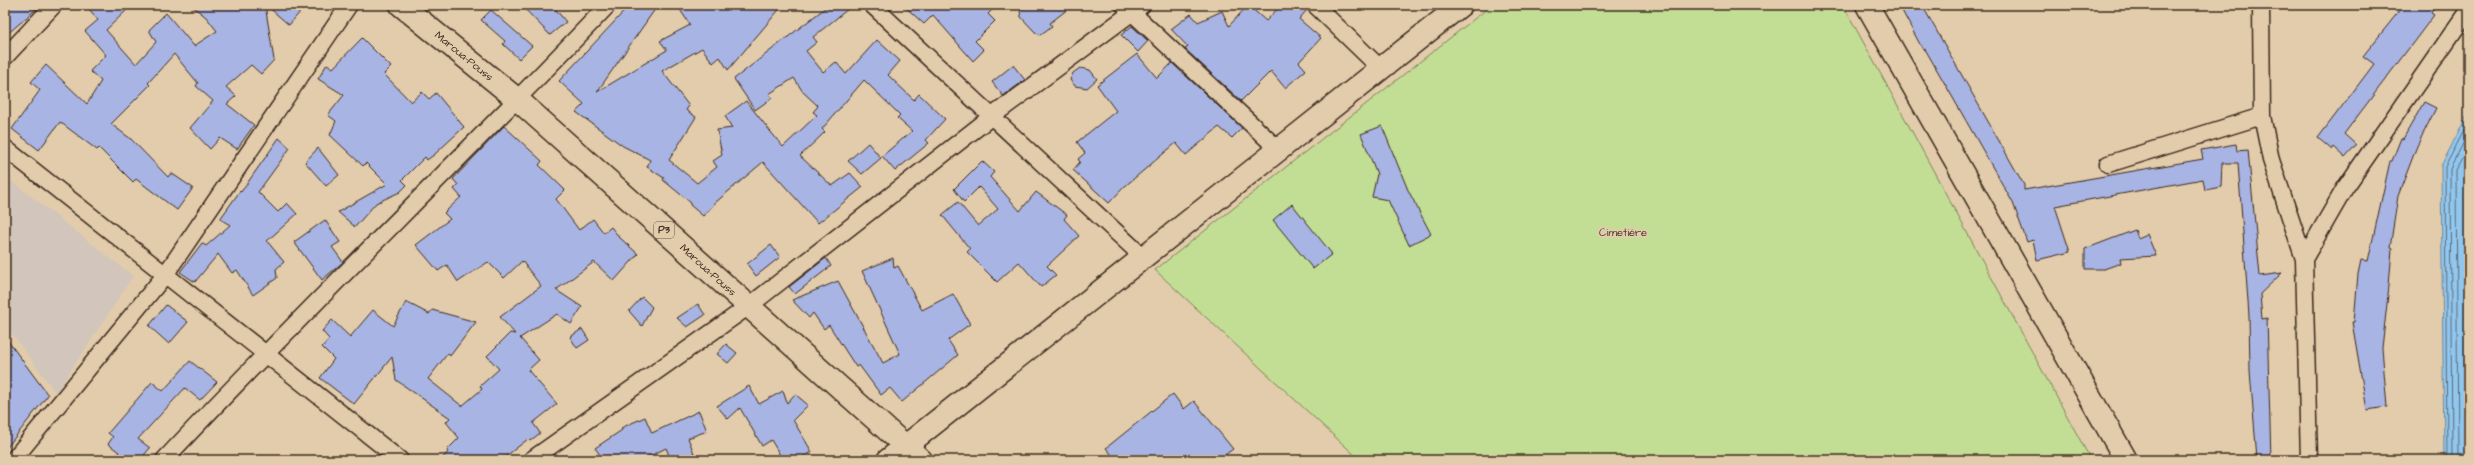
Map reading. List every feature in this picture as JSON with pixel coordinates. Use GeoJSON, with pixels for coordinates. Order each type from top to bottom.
{"type":"FeatureCollection","features":[{"type":"Feature","properties":{"kind":"main road","name":"Maroua-Pouss"},"geometry":{"type":"LineString","coordinates":[[401,5],[518,100],[921,460]]}},
{"type":"Feature","properties":{"kind":"main road"},"geometry":{"type":"LineString","coordinates":[[888,460],[1461,5]]}},
{"type":"Feature","properties":{"kind":"main road"},"geometry":{"type":"LineString","coordinates":[[1867,5],[2126,460]]}},
{"type":"Feature","properties":{"kind":"street"},"geometry":{"type":"LineString","coordinates":[[5,57],[54,5]]}},
{"type":"Feature","properties":{"kind":"street"},"geometry":{"type":"LineString","coordinates":[[13,460],[165,275],[349,5]]}},
{"type":"Feature","properties":{"kind":"street"},"geometry":{"type":"LineString","coordinates":[[164,460],[266,352],[518,100],[608,5]]}},
{"type":"Feature","properties":{"kind":"street"},"geometry":{"type":"LineString","coordinates":[[872,5],[1142,257]]}},
{"type":"Feature","properties":{"kind":"street"},"geometry":{"type":"LineString","coordinates":[[1315,5],[1380,68]]}},
{"type":"Feature","properties":{"kind":"street"},"geometry":{"type":"LineString","coordinates":[[2261,5],[2262,116],[2271,160],[2304,259],[2309,460]]}},
{"type":"Feature","properties":{"kind":"street"},"geometry":{"type":"LineString","coordinates":[[531,460],[749,306],[1133,8],[1279,150]]}},
{"type":"Feature","properties":{"kind":"street"},"geometry":{"type":"LineString","coordinates":[[2304,259],[2345,188],[2469,10]]}},
{"type":"Feature","properties":{"kind":"street"},"geometry":{"type":"LineString","coordinates":[[2108,164],[2262,116]]}},
{"type":"Feature","properties":{"kind":"street"},"geometry":{"type":"LineString","coordinates":[[5,148],[165,275],[266,352],[400,460]]}},
{"type":"Feature","properties":{"kind":"shaded area"},"geometry":{"type":"Polygon","coordinates":[[[5,176],[133,276],[56,393],[5,324],[5,176]]]}},
{"type":"Feature","properties":{"kind":"green space","name":"Cimetiére"},"geometry":{"type":"Polygon","coordinates":[[[1492,5],[1843,5],[2091,460],[1360,460],[1155,270],[1492,5]]]}},
{"type":"Feature","properties":{"kind":"water"},"geometry":{"type":"Polygon","coordinates":[[[2469,112],[2469,460],[2444,460],[2441,166],[2469,112]]]}},
{"type":"Feature","properties":{"kind":"building"},"geometry":{"type":"Polygon","coordinates":[[[5,5],[41,5],[5,36],[5,5]]]}},
{"type":"Feature","properties":{"kind":"building"},"geometry":{"type":"Polygon","coordinates":[[[86,5],[132,5],[106,30],[136,64],[156,42],[149,30],[166,13],[194,46],[217,31],[206,17],[191,5],[265,5],[274,60],[261,74],[251,65],[226,87],[236,96],[227,104],[254,125],[237,149],[220,138],[210,149],[190,128],[213,101],[196,86],[198,83],[174,54],[148,83],[150,85],[111,124],[131,139],[168,177],[171,173],[193,188],[177,210],[136,179],[133,182],[99,148],[97,150],[60,122],[39,150],[12,129],[40,90],[31,82],[46,65],[87,104],[101,81],[90,71],[106,55],[85,31],[98,20],[86,5]]]}},
{"type":"Feature","properties":{"kind":"building"},"geometry":{"type":"Polygon","coordinates":[[[266,5],[306,5],[289,25],[266,5]]]}},
{"type":"Feature","properties":{"kind":"building"},"geometry":{"type":"Polygon","coordinates":[[[521,5],[552,5],[566,22],[550,35],[521,5]]]}},
{"type":"Feature","properties":{"kind":"building"},"geometry":{"type":"Polygon","coordinates":[[[630,5],[658,5],[597,92],[667,50],[660,41],[690,25],[677,5],[783,5],[728,70],[720,57],[713,63],[702,48],[662,71],[689,106],[686,110],[696,117],[669,160],[697,183],[717,167],[713,161],[722,155],[717,130],[732,128],[725,116],[746,101],[783,147],[817,115],[813,112],[818,106],[803,92],[794,78],[769,94],[772,98],[755,110],[734,79],[829,5],[853,5],[813,37],[817,42],[806,51],[823,72],[836,62],[846,74],[877,40],[900,61],[888,75],[914,100],[919,94],[945,119],[926,140],[929,143],[895,171],[882,156],[912,131],[897,118],[900,115],[864,80],[822,129],[825,132],[800,156],[832,186],[850,173],[863,187],[818,223],[763,162],[716,202],[703,216],[690,205],[691,203],[663,180],[664,178],[647,167],[650,160],[623,146],[576,112],[584,104],[559,81],[630,5]]]}},
{"type":"Feature","properties":{"kind":"building"},"geometry":{"type":"Polygon","coordinates":[[[903,5],[997,5],[988,14],[995,21],[975,41],[984,50],[973,61],[933,15],[924,24],[903,5]]]}},
{"type":"Feature","properties":{"kind":"building"},"geometry":{"type":"Polygon","coordinates":[[[1028,5],[1073,5],[1050,23],[1052,26],[1040,35],[1035,32],[1021,17],[1020,11],[1028,5]]]}},
{"type":"Feature","properties":{"kind":"building"},"geometry":{"type":"Polygon","coordinates":[[[1248,5],[1266,21],[1281,5],[1306,5],[1307,10],[1299,19],[1321,38],[1299,62],[1306,70],[1285,88],[1271,71],[1241,101],[1185,49],[1188,47],[1171,29],[1191,14],[1198,22],[1222,11],[1229,26],[1248,5]]]}},
{"type":"Feature","properties":{"kind":"building"},"geometry":{"type":"Polygon","coordinates":[[[1899,5],[1922,5],[2024,185],[2024,190],[2203,159],[2201,150],[2236,144],[2237,151],[2248,150],[2260,276],[2282,273],[2260,294],[2262,319],[2267,318],[2271,460],[2257,460],[2250,371],[2249,316],[2238,163],[2222,163],[2221,187],[2205,190],[2203,179],[2055,206],[2070,252],[2037,260],[2033,240],[2027,242],[2013,203],[1925,49],[1923,50],[1899,5]]]}},
{"type":"Feature","properties":{"kind":"building"},"geometry":{"type":"Polygon","coordinates":[[[2404,5],[2436,5],[2431,13],[2434,15],[2344,134],[2356,145],[2345,157],[2334,147],[2332,150],[2318,138],[2374,64],[2363,56],[2404,5]]]}},
{"type":"Feature","properties":{"kind":"building"},"geometry":{"type":"Polygon","coordinates":[[[491,10],[532,46],[519,59],[503,44],[505,41],[481,20],[491,10]]]}},
{"type":"Feature","properties":{"kind":"building"},"geometry":{"type":"Polygon","coordinates":[[[1132,26],[1148,41],[1138,52],[1121,35],[1132,26]]]}},
{"type":"Feature","properties":{"kind":"building"},"geometry":{"type":"Polygon","coordinates":[[[362,38],[391,67],[384,74],[411,102],[422,92],[429,99],[436,93],[464,127],[435,154],[427,160],[425,157],[402,180],[407,185],[400,192],[376,203],[355,227],[338,212],[387,184],[366,163],[363,166],[330,135],[336,121],[328,115],[344,95],[318,79],[327,64],[333,68],[362,38]]]}},
{"type":"Feature","properties":{"kind":"building"},"geometry":{"type":"Polygon","coordinates":[[[1137,54],[1157,78],[1172,63],[1242,128],[1232,138],[1219,127],[1186,155],[1176,143],[1124,187],[1109,203],[1073,170],[1080,162],[1078,159],[1085,153],[1077,142],[1116,111],[1097,85],[1137,54]]]}},
{"type":"Feature","properties":{"kind":"building"},"geometry":{"type":"Polygon","coordinates":[[[1013,65],[1025,80],[1003,96],[992,82],[1013,65]]]}},
{"type":"Feature","properties":{"kind":"building"},"geometry":{"type":"Polygon","coordinates":[[[1080,68],[1090,70],[1097,79],[1087,88],[1075,86],[1070,80],[1073,73],[1080,68]]]}},
{"type":"Feature","properties":{"kind":"building"},"geometry":{"type":"Polygon","coordinates":[[[2424,102],[2436,108],[2417,146],[2398,196],[2390,248],[2392,249],[2382,348],[2387,407],[2367,410],[2352,322],[2354,322],[2358,274],[2361,260],[2368,261],[2390,161],[2392,161],[2401,138],[2403,139],[2424,102]]]}},
{"type":"Feature","properties":{"kind":"building"},"geometry":{"type":"Polygon","coordinates":[[[504,126],[542,161],[539,165],[565,190],[556,199],[579,230],[593,219],[604,233],[611,227],[619,237],[638,254],[614,281],[594,262],[556,290],[582,307],[571,324],[557,314],[520,338],[539,360],[528,370],[557,404],[533,423],[540,433],[530,441],[528,439],[501,460],[441,460],[448,452],[447,450],[459,438],[446,422],[450,418],[396,380],[392,357],[354,404],[320,378],[334,359],[322,347],[329,339],[322,331],[332,320],[350,337],[373,310],[393,326],[406,302],[429,314],[432,310],[476,322],[450,356],[448,353],[428,379],[462,406],[482,389],[480,386],[499,369],[487,356],[510,333],[515,334],[500,317],[541,286],[522,261],[504,278],[488,262],[458,282],[447,265],[438,271],[416,245],[450,219],[444,213],[461,197],[454,189],[458,185],[453,179],[504,126]]]}},
{"type":"Feature","properties":{"kind":"building"},"geometry":{"type":"Polygon","coordinates":[[[1382,126],[1408,190],[1431,234],[1409,245],[1388,200],[1372,197],[1377,174],[1361,134],[1382,126]]]}},
{"type":"Feature","properties":{"kind":"building"},"geometry":{"type":"Polygon","coordinates":[[[279,138],[290,148],[258,192],[278,212],[287,203],[297,214],[267,241],[284,262],[276,269],[277,278],[253,295],[237,270],[232,273],[218,254],[195,282],[180,272],[202,243],[206,246],[230,225],[220,219],[279,138]]]}},
{"type":"Feature","properties":{"kind":"building"},"geometry":{"type":"Polygon","coordinates":[[[868,143],[881,158],[862,174],[848,161],[868,143]]]}},
{"type":"Feature","properties":{"kind":"building"},"geometry":{"type":"Polygon","coordinates":[[[318,148],[339,175],[326,186],[305,162],[318,148]]]}},
{"type":"Feature","properties":{"kind":"building"},"geometry":{"type":"Polygon","coordinates":[[[982,161],[994,172],[990,177],[1020,211],[1036,192],[1067,215],[1064,219],[1079,236],[1047,266],[1056,275],[1041,287],[1019,262],[997,282],[967,252],[970,249],[942,215],[958,202],[978,226],[998,209],[979,187],[964,202],[954,189],[982,161]]]}},
{"type":"Feature","properties":{"kind":"building"},"geometry":{"type":"Polygon","coordinates":[[[1292,204],[1332,254],[1313,269],[1273,220],[1292,204]]]}},
{"type":"Feature","properties":{"kind":"building"},"geometry":{"type":"Polygon","coordinates":[[[325,220],[340,242],[332,247],[343,262],[322,280],[294,242],[325,220]]]}},
{"type":"Feature","properties":{"kind":"building"},"geometry":{"type":"Polygon","coordinates":[[[2135,230],[2138,238],[2147,234],[2156,256],[2120,258],[2121,263],[2104,269],[2085,269],[2085,249],[2135,230]]]}},
{"type":"Feature","properties":{"kind":"building"},"geometry":{"type":"Polygon","coordinates":[[[771,245],[780,257],[756,276],[747,264],[771,245]]]}},
{"type":"Feature","properties":{"kind":"building"},"geometry":{"type":"Polygon","coordinates":[[[826,258],[831,266],[795,294],[789,287],[826,258]]]}},
{"type":"Feature","properties":{"kind":"building"},"geometry":{"type":"Polygon","coordinates":[[[893,258],[894,268],[898,266],[922,310],[953,294],[970,324],[948,340],[958,355],[902,402],[890,388],[881,395],[859,365],[856,367],[829,325],[824,329],[813,313],[809,318],[792,300],[838,281],[883,363],[900,354],[862,271],[893,258]]]}},
{"type":"Feature","properties":{"kind":"building"},"geometry":{"type":"Polygon","coordinates":[[[642,297],[652,307],[642,326],[629,311],[642,297]]]}},
{"type":"Feature","properties":{"kind":"building"},"geometry":{"type":"Polygon","coordinates":[[[698,304],[705,315],[687,327],[677,318],[698,304]]]}},
{"type":"Feature","properties":{"kind":"building"},"geometry":{"type":"Polygon","coordinates":[[[166,305],[188,322],[169,344],[149,326],[166,305]]]}},
{"type":"Feature","properties":{"kind":"building"},"geometry":{"type":"Polygon","coordinates":[[[582,329],[589,340],[577,348],[570,337],[582,329]]]}},
{"type":"Feature","properties":{"kind":"building"},"geometry":{"type":"Polygon","coordinates":[[[5,337],[48,395],[5,450],[5,337]]]}},
{"type":"Feature","properties":{"kind":"building"},"geometry":{"type":"Polygon","coordinates":[[[726,344],[737,353],[728,363],[717,354],[726,344]]]}},
{"type":"Feature","properties":{"kind":"building"},"geometry":{"type":"Polygon","coordinates":[[[190,361],[217,382],[200,400],[185,388],[138,439],[150,448],[140,460],[111,460],[119,452],[108,444],[113,437],[108,433],[152,382],[163,391],[190,361]]]}},
{"type":"Feature","properties":{"kind":"building"},"geometry":{"type":"Polygon","coordinates":[[[749,386],[759,404],[783,391],[787,403],[795,394],[808,405],[793,420],[812,452],[798,460],[783,460],[771,440],[762,446],[740,408],[728,419],[717,406],[749,386]]]}},
{"type":"Feature","properties":{"kind":"building"},"geometry":{"type":"Polygon","coordinates":[[[1173,394],[1184,409],[1194,401],[1233,449],[1218,460],[1116,460],[1106,448],[1173,394]]]}},
{"type":"Feature","properties":{"kind":"building"},"geometry":{"type":"Polygon","coordinates":[[[699,411],[707,431],[688,438],[694,453],[679,460],[671,460],[666,448],[642,460],[604,460],[595,448],[622,430],[621,428],[645,417],[652,433],[699,411]]]}}]}
